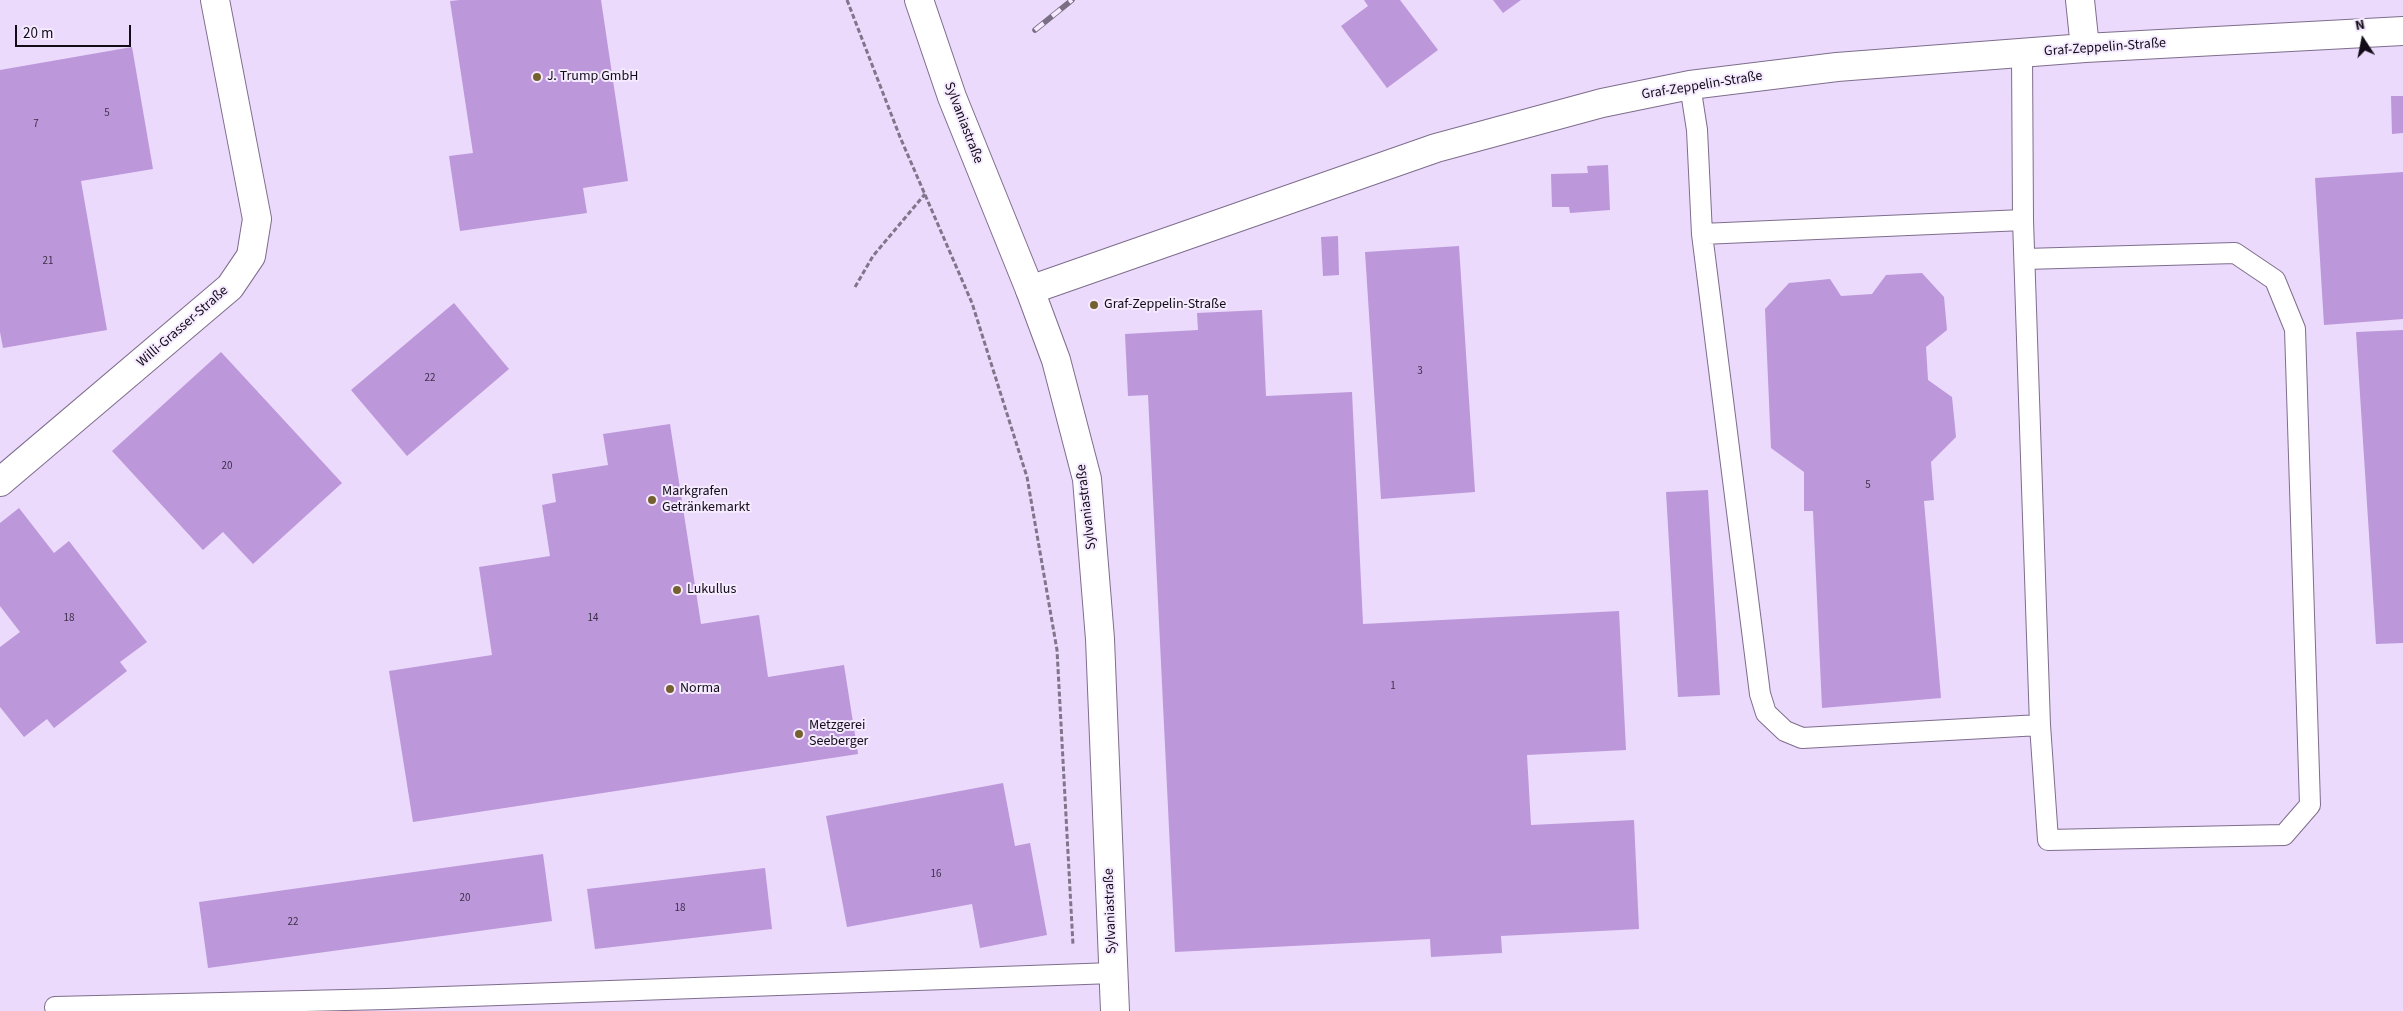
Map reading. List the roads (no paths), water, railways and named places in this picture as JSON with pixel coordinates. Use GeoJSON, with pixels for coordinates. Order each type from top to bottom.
{"type":"FeatureCollection","features":[{"type":"Feature","properties":{"kind":"street","name":"Willi-Grasser-Straße"},"geometry":{"type":"LineString","coordinates":[[0,482],[230,287],[251,256],[257,219],[215,0]]}},
{"type":"Feature","properties":{"kind":"street","name":"Sylvaniastraße"},"geometry":{"type":"LineString","coordinates":[[919,0],[952,97],[1030,290],[1056,360],[1087,479],[1100,639],[1115,1011]]}},
{"type":"Feature","properties":{"kind":"street"},"geometry":{"type":"LineString","coordinates":[[2080,0],[2084,48]]}},
{"type":"Feature","properties":{"kind":"street","name":"Graf-Zeppelin-Straße"},"geometry":{"type":"LineString","coordinates":[[1030,290],[1436,148],[1602,103],[1690,85],[1837,67],[2084,48],[2403,31]]}},
{"type":"Feature","properties":{"kind":"lane"},"geometry":{"type":"LineString","coordinates":[[2022,53],[2023,220],[2040,725],[2048,840],[2284,835],[2310,806],[2295,329],[2275,280],[2235,253],[2025,259]]}},
{"type":"Feature","properties":{"kind":"lane"},"geometry":{"type":"LineString","coordinates":[[1690,85],[1697,130],[1702,234],[1760,694],[1766,713],[1785,731],[1802,738],[2040,725]]}},
{"type":"Feature","properties":{"kind":"lane"},"geometry":{"type":"LineString","coordinates":[[1702,234],[2023,220]]}},
{"type":"Feature","properties":{"kind":"lane"},"geometry":{"type":"LineString","coordinates":[[55,1007],[387,999],[1113,974]]}},
{"type":"Feature","properties":{"kind":"railway"},"geometry":{"type":"LineString","coordinates":[[1035,30],[1072,0]]}},
{"type":"Feature","properties":{"kind":"place","name":"J. Trump GmbH"},"geometry":{"type":"Point","coordinates":[537,77]}},
{"type":"Feature","properties":{"kind":"place","name":"Graf-Zeppelin-Straße"},"geometry":{"type":"Point","coordinates":[1094,305]}},
{"type":"Feature","properties":{"kind":"place","name":"Markgrafen Getränkemarkt"},"geometry":{"type":"Point","coordinates":[652,500]}},
{"type":"Feature","properties":{"kind":"place","name":"Lukullus"},"geometry":{"type":"Point","coordinates":[677,590]}},
{"type":"Feature","properties":{"kind":"place","name":"Norma"},"geometry":{"type":"Point","coordinates":[670,689]}},
{"type":"Feature","properties":{"kind":"place","name":"Metzgerei Seeberger"},"geometry":{"type":"Point","coordinates":[799,734]}}]}
